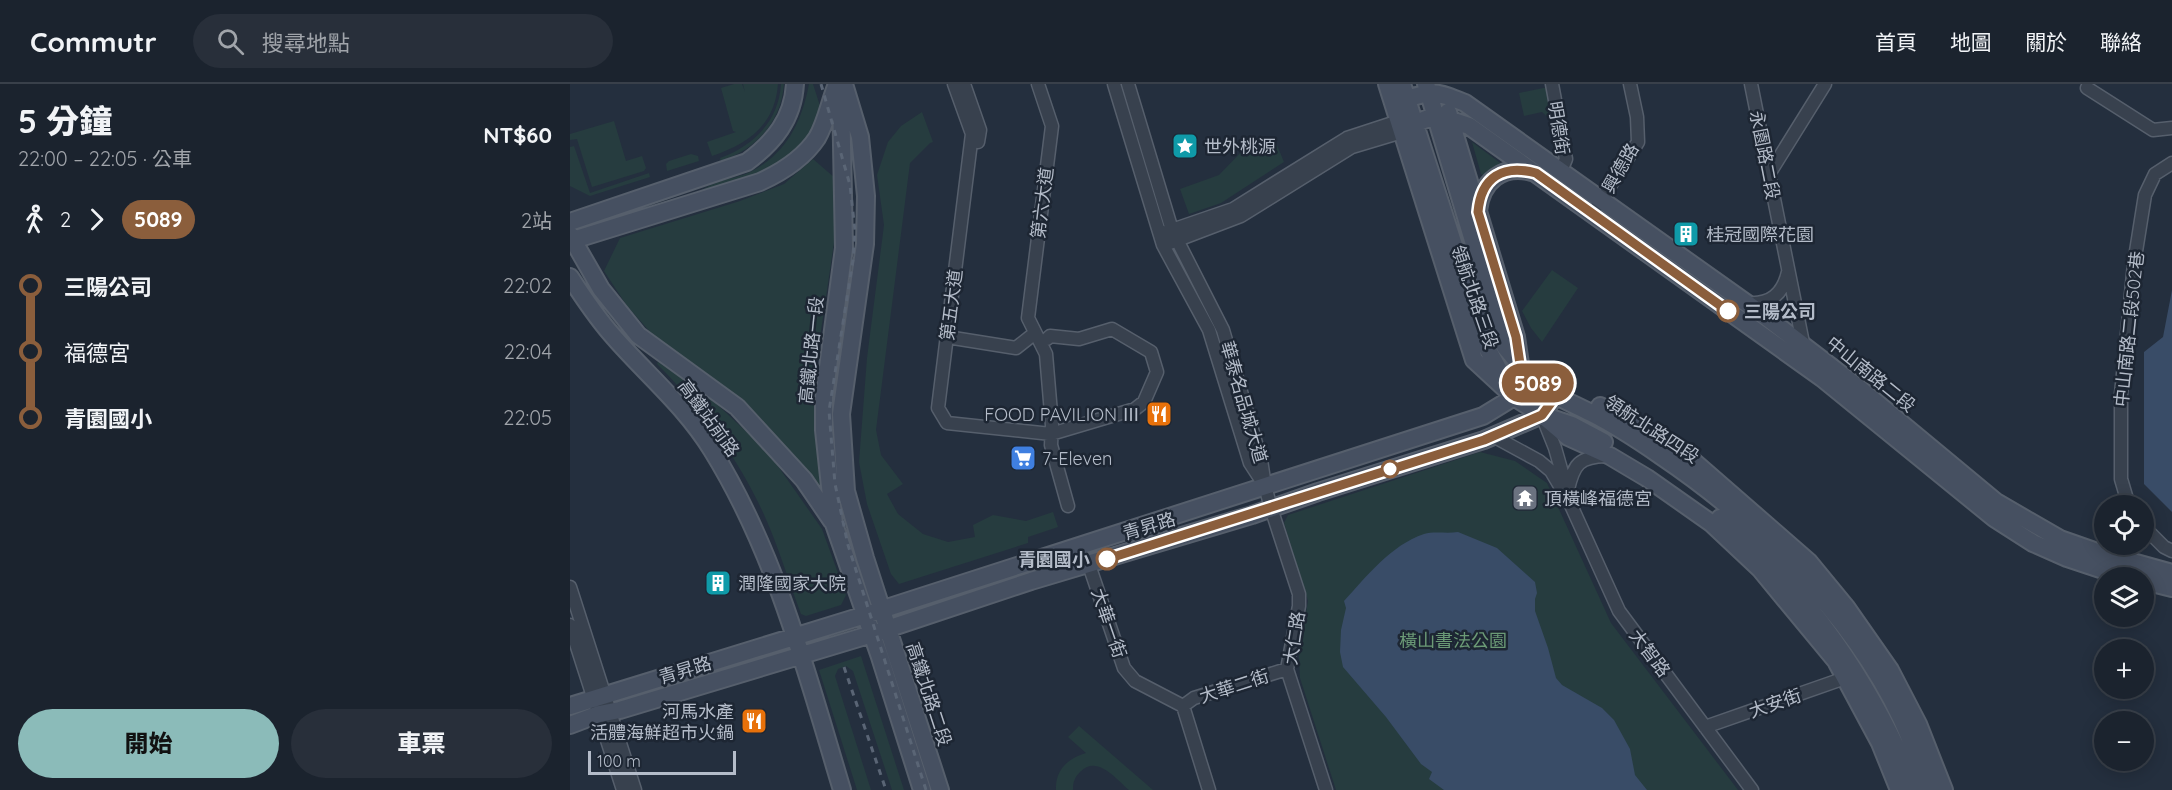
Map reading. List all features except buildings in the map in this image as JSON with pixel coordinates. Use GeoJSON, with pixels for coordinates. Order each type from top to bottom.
{"type":"FeatureCollection","features":[{"type":"Feature","properties":{"kind":"street"},"geometry":{"type":"LineString","coordinates":[[570,222],[747,162],[778,134],[789,114],[795,84]]}},
{"type":"Feature","properties":{"kind":"street"},"geometry":{"type":"LineString","coordinates":[[571,239],[760,182],[780,173],[801,157],[817,137],[840,84]]}},
{"type":"Feature","properties":{"kind":"street","name":"高鐵北路一段"},"geometry":{"type":"LineString","coordinates":[[840,84],[844,248],[824,397],[824,430],[834,524],[873,613]]}},
{"type":"Feature","properties":{"kind":"street","name":"高鐵北路一段"},"geometry":{"type":"LineString","coordinates":[[840,84],[860,137],[866,196],[865,244],[841,414],[846,490],[873,613]]}},
{"type":"Feature","properties":{"kind":"street","name":"第五大道"},"geometry":{"type":"LineString","coordinates":[[950,335],[972,134],[954,84]]}},
{"type":"Feature","properties":{"kind":"street","name":"第五大道"},"geometry":{"type":"LineString","coordinates":[[964,84],[980,130],[938,408],[947,423],[1052,431]]}},
{"type":"Feature","properties":{"kind":"street","name":"第六大道"},"geometry":{"type":"LineString","coordinates":[[1038,84],[1052,126],[1028,318],[1038,331]]}},
{"type":"Feature","properties":{"kind":"street","name":"第六大道"},"geometry":{"type":"LineString","coordinates":[[1038,331],[1034,318],[1057,125],[1043,84]]}},
{"type":"Feature","properties":{"kind":"street","name":"華泰名品城大道"},"geometry":{"type":"LineString","coordinates":[[1114,84],[1162,240],[1209,330],[1250,463],[1265,486]]}},
{"type":"Feature","properties":{"kind":"street","name":"華泰名品城大道"},"geometry":{"type":"LineString","coordinates":[[1128,84],[1174,235],[1223,330],[1262,460],[1265,486]]}},
{"type":"Feature","properties":{"kind":"street","name":"領航北路三段"},"geometry":{"type":"LineString","coordinates":[[1387,84],[1405,126],[1487,348],[1514,397]]}},
{"type":"Feature","properties":{"kind":"street","name":"明德街"},"geometry":{"type":"LineString","coordinates":[[1552,84],[1566,159],[1561,171]]}},
{"type":"Feature","properties":{"kind":"street","name":"興德路"},"geometry":{"type":"LineString","coordinates":[[1597,206],[1638,142],[1637,117],[1630,84]]}},
{"type":"Feature","properties":{"kind":"street","name":"永園路二段"},"geometry":{"type":"LineString","coordinates":[[1751,84],[1808,367]]}},
{"type":"Feature","properties":{"kind":"street"},"geometry":{"type":"LineString","coordinates":[[1769,174],[1825,84]]}},
{"type":"Feature","properties":{"kind":"street"},"geometry":{"type":"LineString","coordinates":[[2086,85],[2153,130],[2172,128]]}},
{"type":"Feature","properties":{"kind":"street"},"geometry":{"type":"LineString","coordinates":[[1404,92],[1434,88]]}},
{"type":"Feature","properties":{"kind":"street","name":"領航北路三段"},"geometry":{"type":"LineString","coordinates":[[1434,88],[1502,343],[1532,378],[1556,396]]}},
{"type":"Feature","properties":{"kind":"street","name":"中山南路二段"},"geometry":{"type":"LineString","coordinates":[[1434,88],[1465,103],[1561,171],[1597,206],[1808,367],[1994,518],[2033,543],[2094,567]]}},
{"type":"Feature","properties":{"kind":"street","name":"領航北路三段"},"geometry":{"type":"LineString","coordinates":[[1404,92],[1405,126]]}},
{"type":"Feature","properties":{"kind":"street"},"geometry":{"type":"LineString","coordinates":[[1162,240],[1233,209],[1347,138],[1443,117]]}},
{"type":"Feature","properties":{"kind":"street","name":"領航北路三段"},"geometry":{"type":"LineString","coordinates":[[1443,117],[1478,212],[1516,337],[1520,364]]}},
{"type":"Feature","properties":{"kind":"street","name":"中山南路二段"},"geometry":{"type":"LineString","coordinates":[[1443,117],[1469,126],[1536,173],[1597,206],[1747,303],[1855,385],[1971,483],[2017,515],[2060,539],[2100,554],[2172,573]]}},
{"type":"Feature","properties":{"kind":"street","name":"中山南路二段502巷"},"geometry":{"type":"LineString","coordinates":[[2126,495],[2121,479],[2121,394],[2134,264],[2145,195],[2155,174],[2172,163]]}},
{"type":"Feature","properties":{"kind":"street"},"geometry":{"type":"LineString","coordinates":[[1478,212],[1479,199],[1485,186],[1496,175],[1510,170],[1536,173]]}},
{"type":"Feature","properties":{"kind":"street","name":"高鐵站前路"},"geometry":{"type":"LineString","coordinates":[[571,239],[601,289],[638,335],[737,407],[804,480],[834,524]]}},
{"type":"Feature","properties":{"kind":"street"},"geometry":{"type":"LineString","coordinates":[[1747,303],[1757,304],[1776,295],[1785,286],[1789,271]]}},
{"type":"Feature","properties":{"kind":"street","name":"高鐵站前路"},"geometry":{"type":"LineString","coordinates":[[570,277],[613,336],[658,382],[711,449],[749,519],[795,637]]}},
{"type":"Feature","properties":{"kind":"street"},"geometry":{"type":"LineString","coordinates":[[1038,331],[1050,336],[1079,339],[1112,329],[1151,352],[1156,372],[1144,402],[1135,409],[1052,431]]}},
{"type":"Feature","properties":{"kind":"street"},"geometry":{"type":"LineString","coordinates":[[950,335],[1016,348],[1038,331]]}},
{"type":"Feature","properties":{"kind":"street"},"geometry":{"type":"LineString","coordinates":[[1038,331],[1046,354],[1051,445],[1068,506]]}},
{"type":"Feature","properties":{"kind":"street","name":"青昇路"},"geometry":{"type":"LineString","coordinates":[[570,724],[602,705],[795,637],[1483,416],[1514,397],[1532,378]]}},
{"type":"Feature","properties":{"kind":"street"},"geometry":{"type":"LineString","coordinates":[[1542,415],[1556,396]]}},
{"type":"Feature","properties":{"kind":"street","name":"領航北路四段"},"geometry":{"type":"LineString","coordinates":[[1556,396],[1620,429],[1702,484],[1745,521],[1802,576],[1833,613],[1868,662],[1900,717],[1930,790]]}},
{"type":"Feature","properties":{"kind":"street","name":"領航北路四段"},"geometry":{"type":"LineString","coordinates":[[1556,396],[1586,399],[1643,428],[1683,453],[1809,562],[1846,607],[1890,670],[1918,724],[1944,790]]}},
{"type":"Feature","properties":{"kind":"street","name":"領航北路四段"},"geometry":{"type":"LineString","coordinates":[[1514,397],[1542,415],[1568,436],[1610,456],[1647,478],[1711,523],[1760,569],[1836,661],[1880,743],[1899,790]]}},
{"type":"Feature","properties":{"kind":"street","name":"青昇路"},"geometry":{"type":"LineString","coordinates":[[570,706],[602,705],[802,655],[1493,436],[1542,415]]}},
{"type":"Feature","properties":{"kind":"street","name":"領航北路四段"},"geometry":{"type":"LineString","coordinates":[[1542,415],[1572,424],[1643,462],[1704,505],[1740,534],[1815,615],[1856,672],[1881,715],[1915,790]]}},
{"type":"Feature","properties":{"kind":"street","name":"大智路"},"geometry":{"type":"LineString","coordinates":[[1542,415],[1555,448],[1569,497],[1619,610],[1752,790]]}},
{"type":"Feature","properties":{"kind":"street","name":"大智路"},"geometry":{"type":"LineString","coordinates":[[1493,436],[1548,468],[1569,497]]}},
{"type":"Feature","properties":{"kind":"street"},"geometry":{"type":"LineString","coordinates":[[1569,497],[1571,475],[1578,464],[1589,456],[1610,456]]}},
{"type":"Feature","properties":{"kind":"street","name":"大仁路"},"geometry":{"type":"LineString","coordinates":[[1265,486],[1299,594],[1299,606],[1287,669],[1326,790]]}},
{"type":"Feature","properties":{"kind":"street"},"geometry":{"type":"LineString","coordinates":[[2154,537],[2172,551]]}},
{"type":"Feature","properties":{"kind":"street","name":"大華一街"},"geometry":{"type":"LineString","coordinates":[[1089,565],[1124,668],[1135,681],[1183,706]]}},
{"type":"Feature","properties":{"kind":"street"},"geometry":{"type":"LineString","coordinates":[[2154,584],[2172,588]]}},
{"type":"Feature","properties":{"kind":"street"},"geometry":{"type":"LineString","coordinates":[[570,587],[623,790]]}},
{"type":"Feature","properties":{"kind":"street","name":"高鐵北路二段"},"geometry":{"type":"LineString","coordinates":[[873,613],[940,790]]}},
{"type":"Feature","properties":{"kind":"street"},"geometry":{"type":"LineString","coordinates":[[570,625],[635,790]]}},
{"type":"Feature","properties":{"kind":"street","name":"高鐵北路二段"},"geometry":{"type":"LineString","coordinates":[[879,631],[922,790]]}},
{"type":"Feature","properties":{"kind":"street"},"geometry":{"type":"LineString","coordinates":[[795,637],[842,790]]}},
{"type":"Feature","properties":{"kind":"street","name":"大華二街"},"geometry":{"type":"LineString","coordinates":[[1183,706],[1194,698],[1287,669]]}},
{"type":"Feature","properties":{"kind":"street","name":"大安街"},"geometry":{"type":"LineString","coordinates":[[1705,727],[1845,678]]}},
{"type":"Feature","properties":{"kind":"street"},"geometry":{"type":"LineString","coordinates":[[1183,706],[1209,790]]}},
{"type":"Feature","properties":{"kind":"green space"},"geometry":{"type":"Polygon","coordinates":[[[742,84],[745,92],[743,84],[778,84],[776,99],[765,122],[757,131],[737,146],[712,156],[707,142],[736,132],[733,131],[721,88],[742,84]]]}},
{"type":"Feature","properties":{"kind":"green space"},"geometry":{"type":"Polygon","coordinates":[[[781,84],[784,84],[778,111],[764,133],[756,142],[734,156],[721,161],[720,158],[743,147],[753,139],[770,121],[781,84]]]}},
{"type":"Feature","properties":{"kind":"green space"},"geometry":{"type":"Polygon","coordinates":[[[809,84],[813,84],[821,109],[812,130],[800,146],[767,172],[695,194],[713,184],[752,171],[775,155],[791,135],[797,123],[809,84]]]}},
{"type":"Feature","properties":{"kind":"green space"},"geometry":{"type":"Polygon","coordinates":[[[1548,87],[1555,124],[1542,112],[1524,116],[1519,93],[1548,87]]]}},
{"type":"Feature","properties":{"kind":"green space"},"geometry":{"type":"Polygon","coordinates":[[[922,112],[933,142],[910,163],[876,430],[881,455],[903,484],[887,494],[898,514],[923,534],[948,542],[975,537],[973,525],[993,515],[1026,521],[1053,512],[1058,527],[1028,537],[1028,543],[899,584],[891,574],[867,504],[859,462],[867,358],[884,225],[877,175],[888,142],[901,126],[922,112]]]}},
{"type":"Feature","properties":{"kind":"green space"},"geometry":{"type":"Polygon","coordinates":[[[614,121],[626,161],[642,156],[646,168],[644,171],[592,187],[577,139],[570,140],[570,134],[614,121]]]}},
{"type":"Feature","properties":{"kind":"green space"},"geometry":{"type":"Polygon","coordinates":[[[1273,142],[1277,145],[1284,162],[1221,203],[1189,214],[1180,189],[1219,175],[1248,145],[1273,142]]]}},
{"type":"Feature","properties":{"kind":"green space"},"geometry":{"type":"Polygon","coordinates":[[[1472,142],[1503,165],[1485,176],[1481,174],[1472,142]]]}},
{"type":"Feature","properties":{"kind":"green space"},"geometry":{"type":"Polygon","coordinates":[[[574,146],[590,193],[649,173],[650,177],[590,196],[570,186],[570,147],[574,146]]]}},
{"type":"Feature","properties":{"kind":"green space"},"geometry":{"type":"Polygon","coordinates":[[[691,154],[698,156],[699,161],[667,171],[666,164],[669,161],[691,154]]]}},
{"type":"Feature","properties":{"kind":"green space"},"geometry":{"type":"Polygon","coordinates":[[[813,159],[835,178],[835,236],[814,378],[821,489],[793,455],[752,415],[661,344],[627,306],[604,271],[620,238],[740,201],[784,184],[813,159]]]}},
{"type":"Feature","properties":{"kind":"green space"},"geometry":{"type":"Polygon","coordinates":[[[1552,270],[1578,288],[1542,342],[1522,311],[1552,270]]]}},
{"type":"Feature","properties":{"kind":"green space"},"geometry":{"type":"Polygon","coordinates":[[[658,362],[707,395],[768,452],[822,529],[846,595],[841,605],[806,616],[801,614],[770,529],[748,483],[726,446],[686,395],[657,364],[658,362]]]}},
{"type":"Feature","properties":{"kind":"green space","name":"橫山書法公園"},"geometry":{"type":"Polygon","coordinates":[[[1480,452],[1515,461],[1547,483],[1611,623],[1738,790],[1336,790],[1300,678],[1299,656],[1308,601],[1284,523],[1288,515],[1480,452]]]}},
{"type":"Feature","properties":{"kind":"green space"},"geometry":{"type":"Polygon","coordinates":[[[861,656],[904,790],[892,790],[853,671],[846,666],[838,669],[835,676],[871,790],[857,790],[819,670],[861,656]]]}},
{"type":"Feature","properties":{"kind":"green space"},"geometry":{"type":"Polygon","coordinates":[[[1079,726],[1153,790],[1129,790],[1106,770],[1093,766],[1086,767],[1078,774],[1073,790],[1056,790],[1058,776],[1064,766],[1074,758],[1086,753],[1068,737],[1079,726]]]}},
{"type":"Feature","properties":{"kind":"water"},"geometry":{"type":"Polygon","coordinates":[[[2172,290],[2172,512],[2144,484],[2144,352],[2163,337],[2172,290]]]}},
{"type":"Feature","properties":{"kind":"water"},"geometry":{"type":"Polygon","coordinates":[[[1458,532],[1497,548],[1535,582],[1537,593],[1535,611],[1556,678],[1562,685],[1602,708],[1614,720],[1630,749],[1635,775],[1647,790],[1444,790],[1429,779],[1432,772],[1421,764],[1386,717],[1343,667],[1340,652],[1341,630],[1346,608],[1344,601],[1380,562],[1412,539],[1424,534],[1458,532]]]}},
{"type":"Feature","properties":{"kind":"railway"},"geometry":{"type":"LineString","coordinates":[[821,84],[850,185],[855,231],[853,260],[829,411],[835,484],[848,545],[926,790]]}},
{"type":"Feature","properties":{"kind":"railway"},"geometry":{"type":"LineString","coordinates":[[844,667],[886,790]]}},
{"type":"Feature","properties":{"kind":"bus line","name":"5089"},"geometry":{"type":"LineString","coordinates":[[1107,559],[1484,440],[1542,415],[1556,396],[1532,378],[1520,364],[1516,337],[1478,212],[1479,199],[1485,186],[1496,175],[1510,170],[1536,173],[1728,311]]}},
{"type":"Feature","properties":{"kind":"place","name":"世外桃源"},"geometry":{"type":"Point","coordinates":[1185,146]}},
{"type":"Feature","properties":{"kind":"place","name":"桂冠國際花園"},"geometry":{"type":"Point","coordinates":[1686,234]}},
{"type":"Feature","properties":{"kind":"place","name":"三陽公司"},"geometry":{"type":"Point","coordinates":[1728,311]}},
{"type":"Feature","properties":{"kind":"place","name":"FOOD PAVILION Ⅲ"},"geometry":{"type":"Point","coordinates":[1159,414]}},
{"type":"Feature","properties":{"kind":"place","name":"7-Eleven"},"geometry":{"type":"Point","coordinates":[1023,458]}},
{"type":"Feature","properties":{"kind":"place","name":"頂橫峰福德宮"},"geometry":{"type":"Point","coordinates":[1525,498]}},
{"type":"Feature","properties":{"kind":"place","name":"青園國小"},"geometry":{"type":"Point","coordinates":[1107,559]}},
{"type":"Feature","properties":{"kind":"place","name":"潤隆國家大院"},"geometry":{"type":"Point","coordinates":[718,583]}},
{"type":"Feature","properties":{"kind":"place","name":"河馬水產 活體海鮮超市火鍋"},"geometry":{"type":"Point","coordinates":[754,721]}}]}
